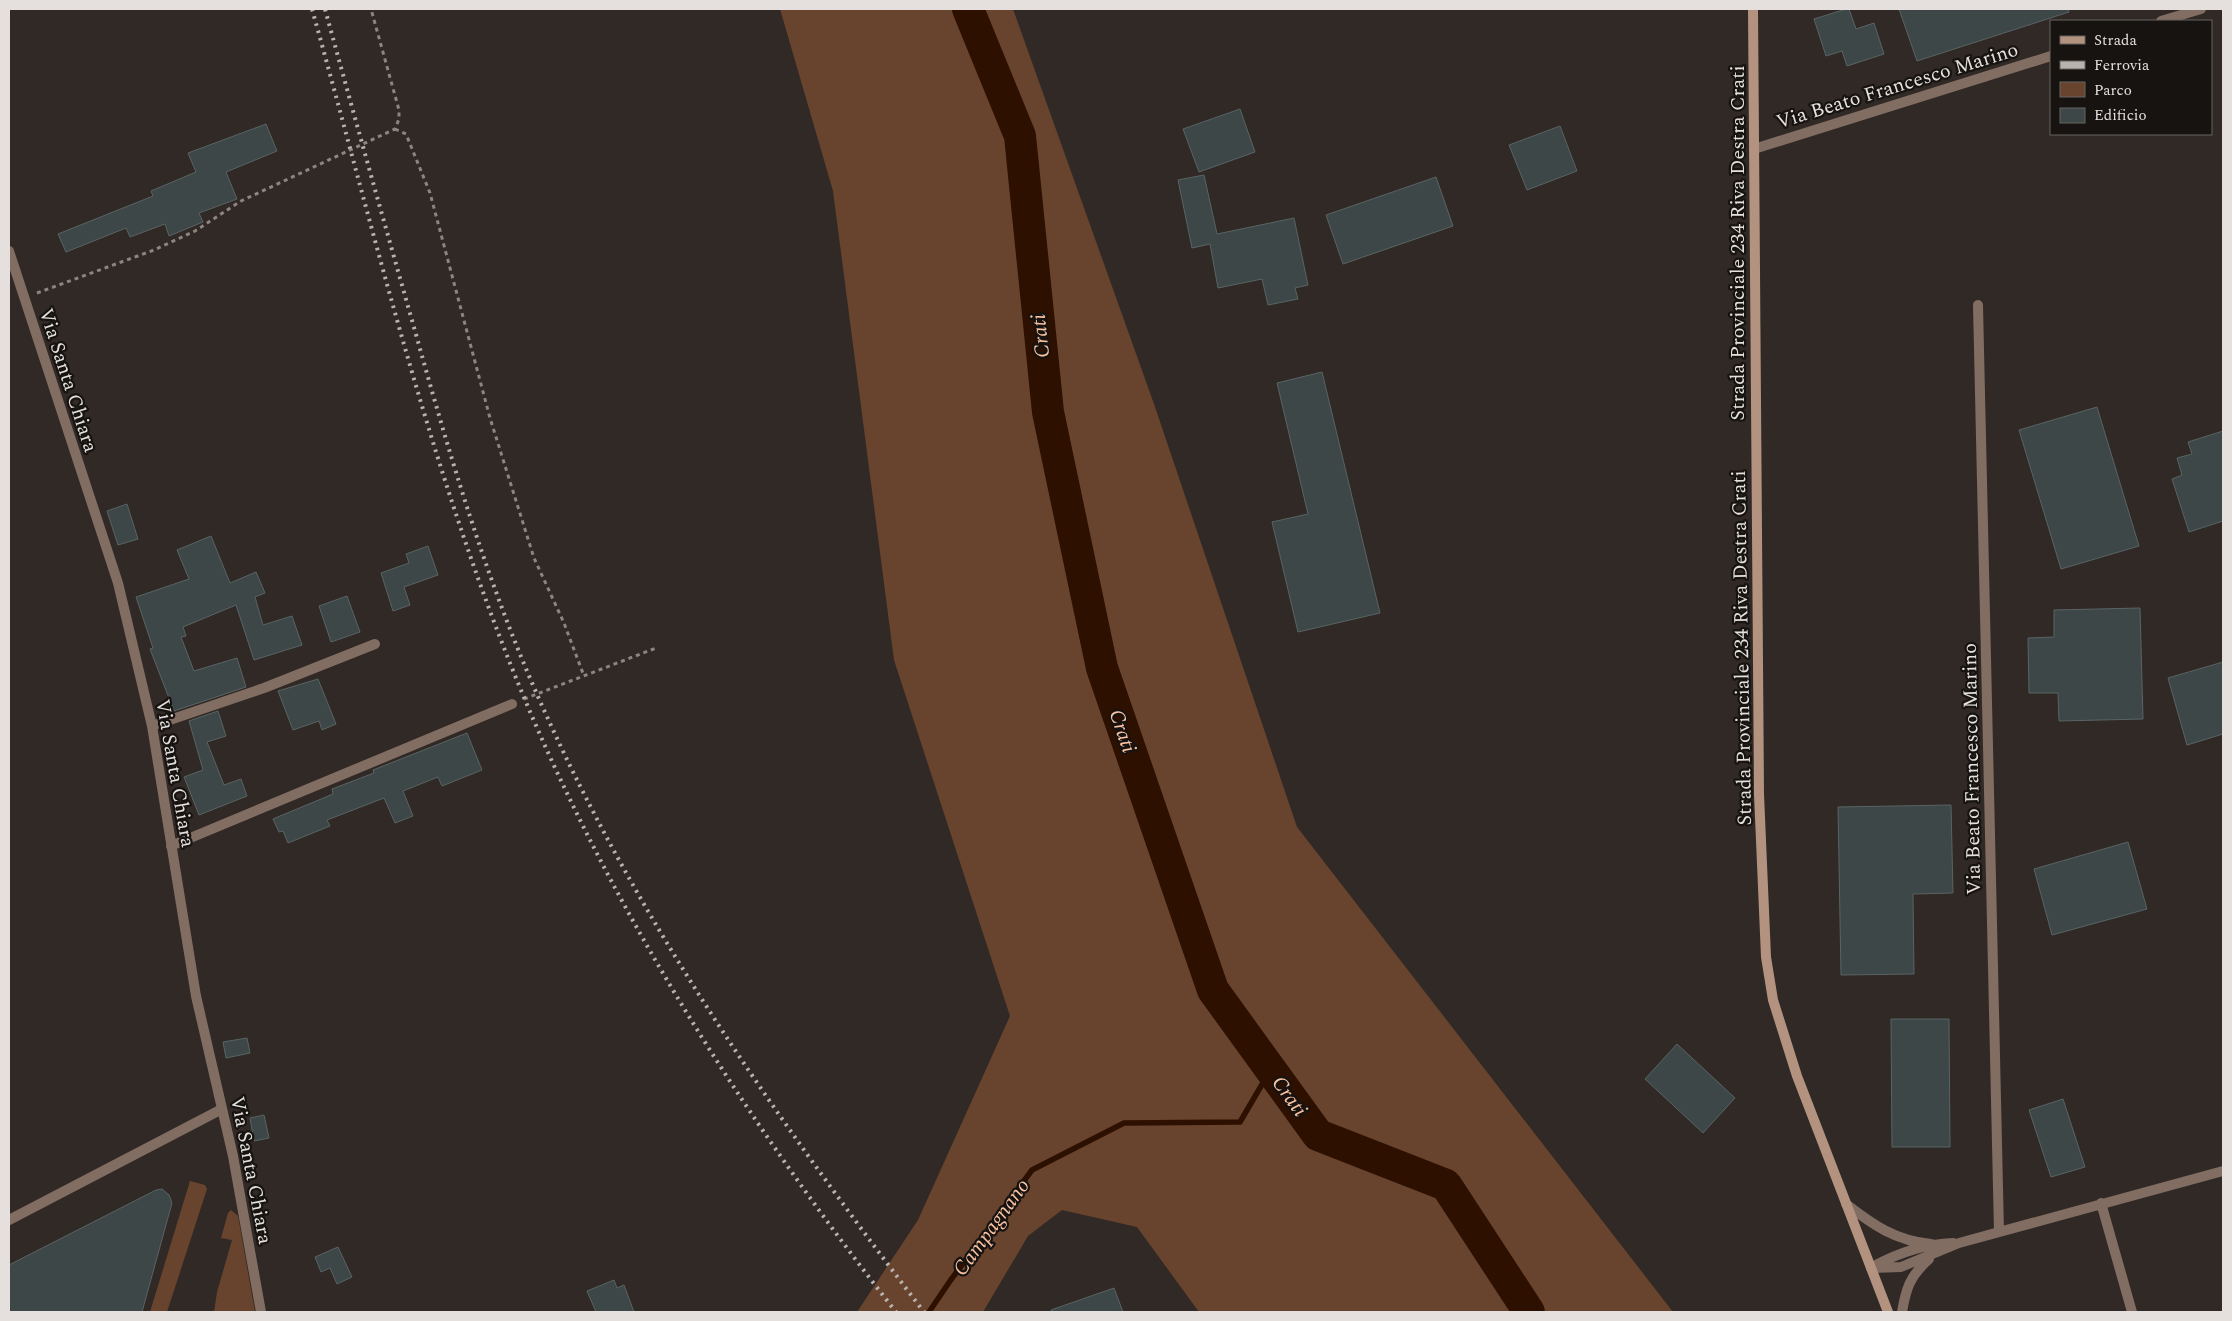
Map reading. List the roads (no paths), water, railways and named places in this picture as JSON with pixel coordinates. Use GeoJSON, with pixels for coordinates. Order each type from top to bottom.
{"type":"FeatureCollection","features":[{"type":"Feature","properties":{"kind":"main road","name":"Strada Provinciale 234 Riva Destra Crati"},"geometry":{"type":"LineString","coordinates":[[1754,9],[1759,794],[1766,957],[1773,1000],[1797,1076],[1871,1268]]}},
{"type":"Feature","properties":{"kind":"main road"},"geometry":{"type":"LineString","coordinates":[[1871,1268],[1888,1312]]}},
{"type":"Feature","properties":{"kind":"street"},"geometry":{"type":"LineString","coordinates":[[2164,20],[2201,9]]}},
{"type":"Feature","properties":{"kind":"street","name":"Via Beato Francesco Marino"},"geometry":{"type":"LineString","coordinates":[[1754,149],[2050,56]]}},
{"type":"Feature","properties":{"kind":"street","name":"Via Santa Chiara"},"geometry":{"type":"LineString","coordinates":[[9,251],[118,583],[152,726],[196,996],[233,1156],[261,1312]]}},
{"type":"Feature","properties":{"kind":"street","name":"Via Beato Francesco Marino"},"geometry":{"type":"LineString","coordinates":[[1978,305],[1999,1232]]}},
{"type":"Feature","properties":{"kind":"street"},"geometry":{"type":"LineString","coordinates":[[152,726],[264,688],[375,644]]}},
{"type":"Feature","properties":{"kind":"street"},"geometry":{"type":"LineString","coordinates":[[172,846],[512,704]]}},
{"type":"Feature","properties":{"kind":"street"},"geometry":{"type":"LineString","coordinates":[[9,1220],[222,1109]]}},
{"type":"Feature","properties":{"kind":"street"},"geometry":{"type":"LineString","coordinates":[[1871,1268],[1902,1267],[1959,1243],[2223,1171]]}},
{"type":"Feature","properties":{"kind":"street"},"geometry":{"type":"LineString","coordinates":[[1846,1204],[1886,1232],[1913,1242],[1931,1244],[1959,1243]]}},
{"type":"Feature","properties":{"kind":"street"},"geometry":{"type":"LineString","coordinates":[[2101,1204],[2132,1312]]}},
{"type":"Feature","properties":{"kind":"street"},"geometry":{"type":"LineString","coordinates":[[1871,1268],[1896,1254],[1931,1244]]}},
{"type":"Feature","properties":{"kind":"street"},"geometry":{"type":"LineString","coordinates":[[1902,1312],[1906,1288],[1918,1269],[1935,1254]]}},
{"type":"Feature","properties":{"kind":"waterway","name":"Crati"},"geometry":{"type":"LineString","coordinates":[[968,9],[1020,136],[1048,412],[1102,668],[1213,990],[1318,1135],[1446,1185],[1529,1312]]}},
{"type":"Feature","properties":{"kind":"waterway","name":"Campagnano"},"geometry":{"type":"LineString","coordinates":[[929,1312],[1032,1170],[1124,1123],[1240,1122],[1264,1081],[1253,1045]]}},
{"type":"Feature","properties":{"kind":"railway"},"geometry":{"type":"LineString","coordinates":[[312,9],[385,276],[436,453],[496,628],[531,714],[567,794],[607,873],[694,1025],[791,1171],[842,1242],[896,1312]]}},
{"type":"Feature","properties":{"kind":"railway"},"geometry":{"type":"LineString","coordinates":[[325,9],[458,480],[506,619],[544,710],[624,870],[669,947],[766,1096],[870,1241],[924,1312]]}}]}
